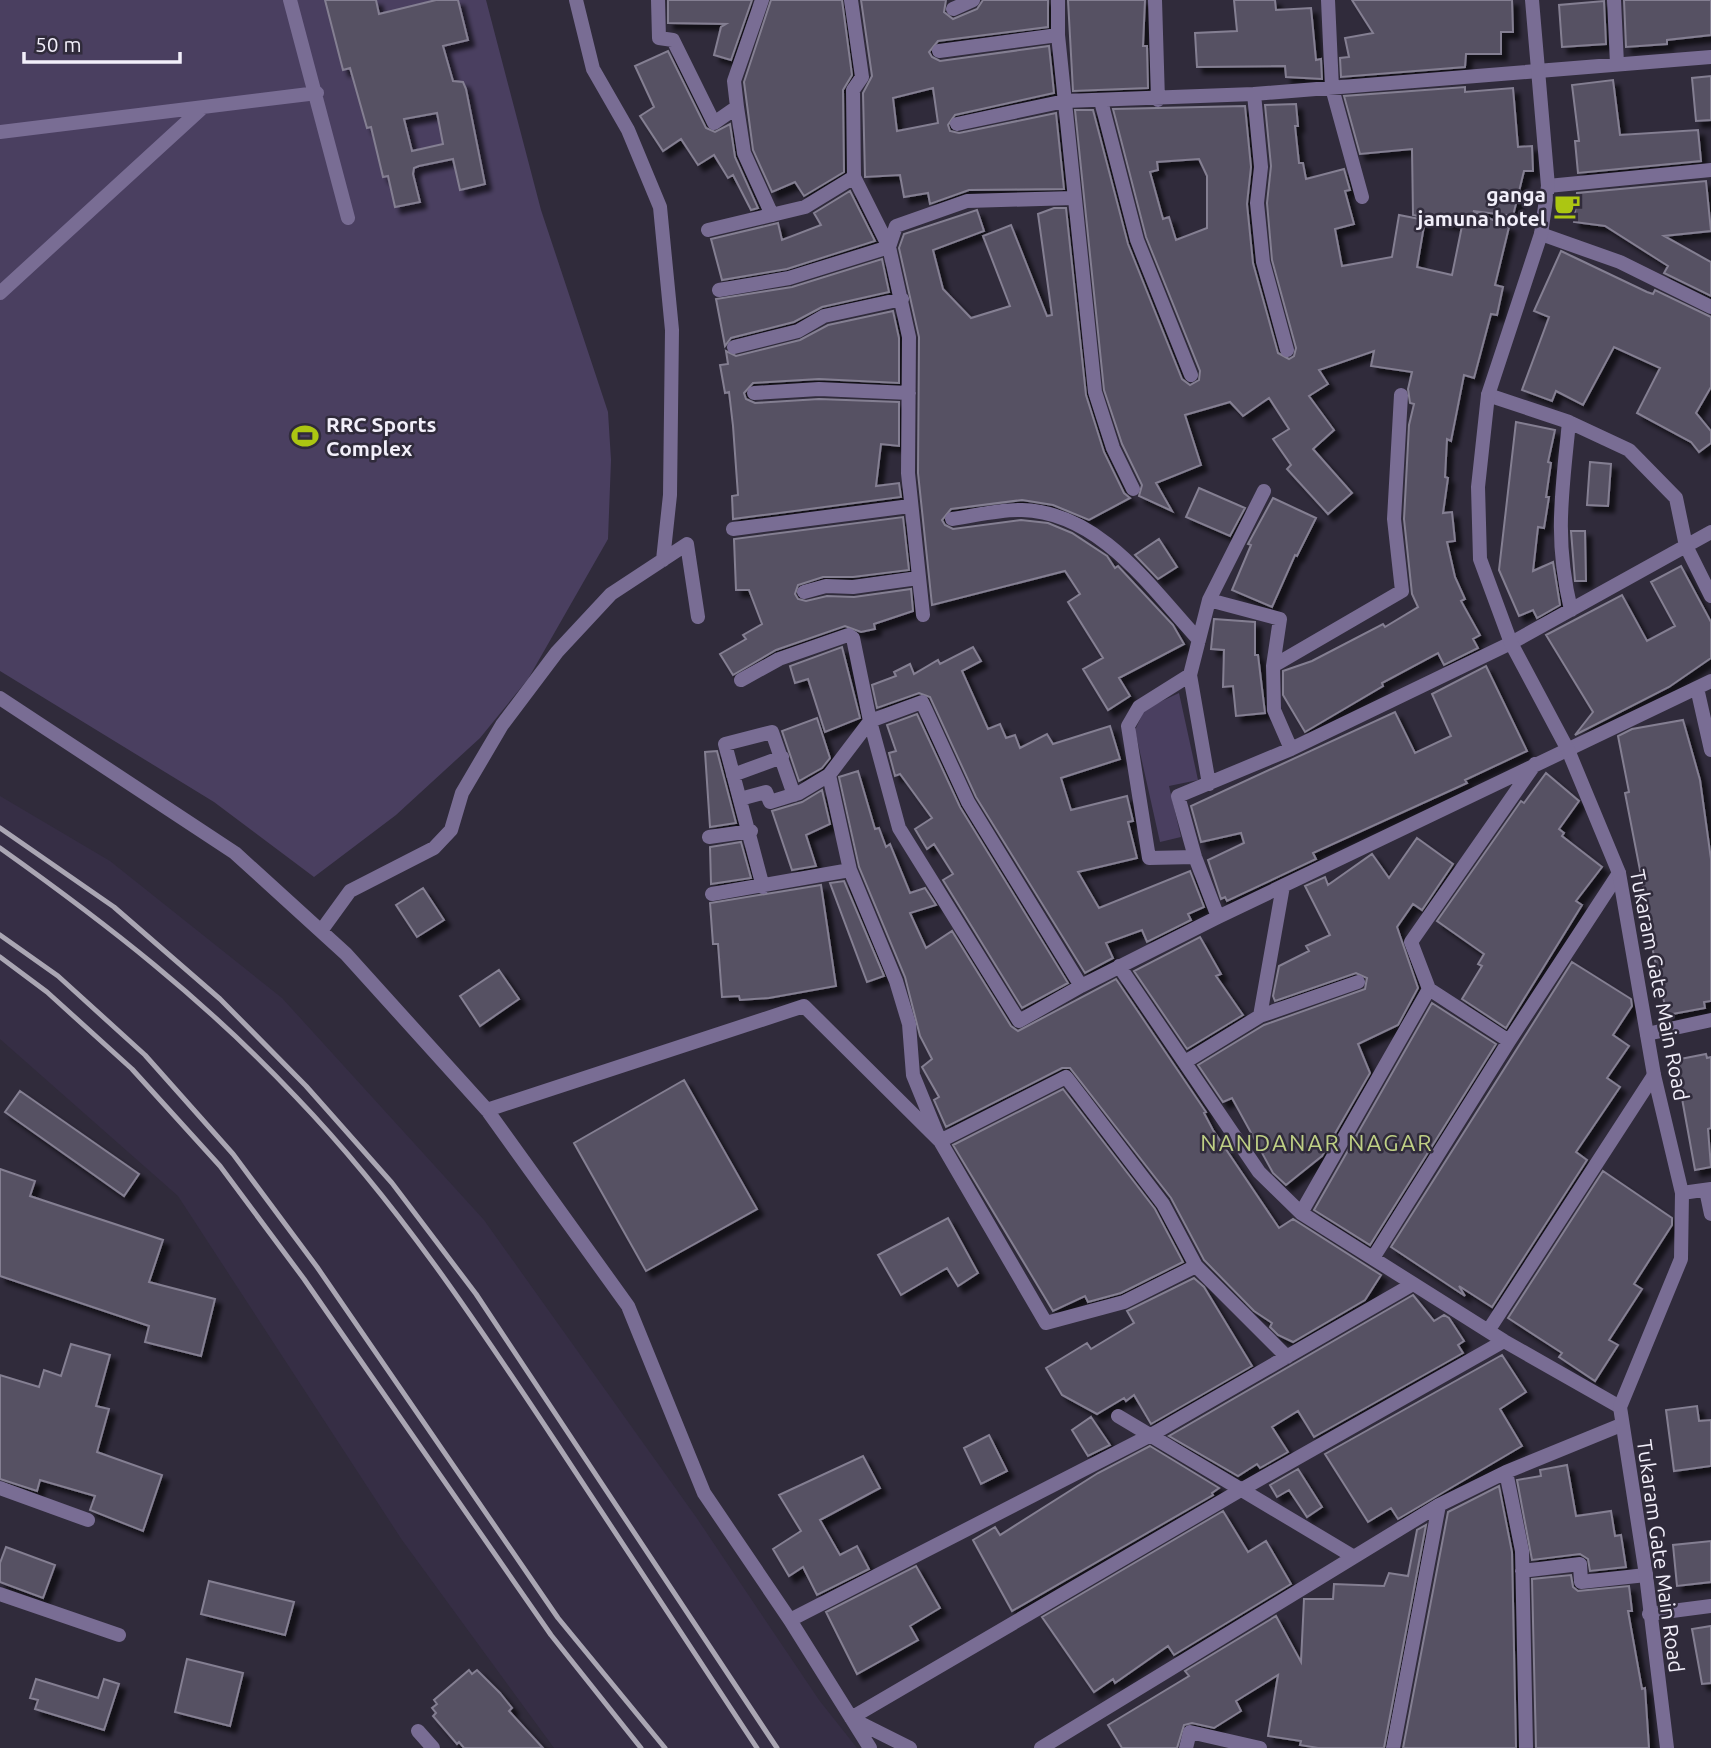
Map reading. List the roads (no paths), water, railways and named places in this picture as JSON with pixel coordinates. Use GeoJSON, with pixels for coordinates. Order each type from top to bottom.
{"type":"FeatureCollection","features":[{"type":"Feature","properties":{"kind":"street"},"geometry":{"type":"LineString","coordinates":[[290,0],[317,93],[348,218]]}},
{"type":"Feature","properties":{"kind":"street"},"geometry":{"type":"LineString","coordinates":[[576,0],[593,69],[628,130],[660,207],[672,330],[670,495],[663,560]]}},
{"type":"Feature","properties":{"kind":"street"},"geometry":{"type":"LineString","coordinates":[[658,0],[659,37],[673,40],[714,123],[737,107]]}},
{"type":"Feature","properties":{"kind":"street"},"geometry":{"type":"LineString","coordinates":[[762,0],[734,81],[744,153],[772,215]]}},
{"type":"Feature","properties":{"kind":"street"},"geometry":{"type":"LineString","coordinates":[[851,0],[862,77],[853,90],[854,177],[889,247],[909,337],[910,506],[923,615]]}},
{"type":"Feature","properties":{"kind":"street"},"geometry":{"type":"LineString","coordinates":[[953,9],[973,0]]}},
{"type":"Feature","properties":{"kind":"street"},"geometry":{"type":"LineString","coordinates":[[1058,0],[1058,35],[1095,392],[1113,448],[1133,489]]}},
{"type":"Feature","properties":{"kind":"street"},"geometry":{"type":"LineString","coordinates":[[1155,0],[1158,100]]}},
{"type":"Feature","properties":{"kind":"street"},"geometry":{"type":"LineString","coordinates":[[1328,0],[1332,88],[1362,197]]}},
{"type":"Feature","properties":{"kind":"street","name":"Tukaram Gate Main Road"},"geometry":{"type":"LineString","coordinates":[[1532,0],[1548,186],[1541,234],[1488,395],[1479,487],[1480,559],[1511,643],[1568,750],[1619,873],[1654,1075],[1682,1193],[1681,1259],[1619,1407],[1646,1575],[1667,1748]]}},
{"type":"Feature","properties":{"kind":"street"},"geometry":{"type":"LineString","coordinates":[[1614,0],[1617,64]]}},
{"type":"Feature","properties":{"kind":"street"},"geometry":{"type":"LineString","coordinates":[[939,51],[1058,35]]}},
{"type":"Feature","properties":{"kind":"street"},"geometry":{"type":"LineString","coordinates":[[957,124],[1065,101],[1158,100],[1254,94],[1711,57]]}},
{"type":"Feature","properties":{"kind":"street"},"geometry":{"type":"LineString","coordinates":[[0,132],[317,93]]}},
{"type":"Feature","properties":{"kind":"street"},"geometry":{"type":"LineString","coordinates":[[1254,94],[1261,167],[1257,203],[1263,262],[1287,350]]}},
{"type":"Feature","properties":{"kind":"street"},"geometry":{"type":"LineString","coordinates":[[1101,101],[1137,240],[1191,375]]}},
{"type":"Feature","properties":{"kind":"street"},"geometry":{"type":"LineString","coordinates":[[0,293],[201,109]]}},
{"type":"Feature","properties":{"kind":"street"},"geometry":{"type":"LineString","coordinates":[[1548,186],[1711,170]]}},
{"type":"Feature","properties":{"kind":"street"},"geometry":{"type":"LineString","coordinates":[[708,230],[805,207],[854,177]]}},
{"type":"Feature","properties":{"kind":"street"},"geometry":{"type":"LineString","coordinates":[[889,247],[896,226],[967,201],[1074,198]]}},
{"type":"Feature","properties":{"kind":"street"},"geometry":{"type":"LineString","coordinates":[[1541,234],[1620,262],[1711,307]]}},
{"type":"Feature","properties":{"kind":"street"},"geometry":{"type":"LineString","coordinates":[[719,290],[789,278],[889,247]]}},
{"type":"Feature","properties":{"kind":"street"},"geometry":{"type":"LineString","coordinates":[[734,347],[798,331],[824,316],[902,299]]}},
{"type":"Feature","properties":{"kind":"street"},"geometry":{"type":"LineString","coordinates":[[754,393],[819,389],[909,393]]}},
{"type":"Feature","properties":{"kind":"street"},"geometry":{"type":"LineString","coordinates":[[1273,666],[1402,591],[1394,519],[1401,395]]}},
{"type":"Feature","properties":{"kind":"street"},"geometry":{"type":"LineString","coordinates":[[1488,395],[1569,422],[1629,450],[1676,498],[1686,546],[1711,596]]}},
{"type":"Feature","properties":{"kind":"street"},"geometry":{"type":"LineString","coordinates":[[1569,422],[1559,524],[1561,568],[1571,610]]}},
{"type":"Feature","properties":{"kind":"street"},"geometry":{"type":"LineString","coordinates":[[1209,784],[1189,675],[1209,600],[1264,491]]}},
{"type":"Feature","properties":{"kind":"street"},"geometry":{"type":"LineString","coordinates":[[733,529],[910,506]]}},
{"type":"Feature","properties":{"kind":"street"},"geometry":{"type":"LineString","coordinates":[[952,519],[1020,510],[1056,516],[1081,527],[1126,559],[1199,640]]}},
{"type":"Feature","properties":{"kind":"street"},"geometry":{"type":"LineString","coordinates":[[1218,918],[1195,857],[1178,796],[1291,749],[1511,643],[1711,532]]}},
{"type":"Feature","properties":{"kind":"street"},"geometry":{"type":"LineString","coordinates":[[321,931],[350,891],[434,848],[451,830],[462,793],[502,725],[557,652],[611,594],[687,544],[698,617]]}},
{"type":"Feature","properties":{"kind":"street"},"geometry":{"type":"LineString","coordinates":[[804,592],[826,586],[853,587],[918,578]]}},
{"type":"Feature","properties":{"kind":"street"},"geometry":{"type":"LineString","coordinates":[[1209,600],[1280,619],[1273,666],[1274,710],[1291,749]]}},
{"type":"Feature","properties":{"kind":"street"},"geometry":{"type":"LineString","coordinates":[[741,680],[779,659],[848,635],[853,638],[870,721],[899,828],[1019,1021],[1119,966],[1711,681]]}},
{"type":"Feature","properties":{"kind":"street"},"geometry":{"type":"LineString","coordinates":[[1189,675],[1139,707],[1128,726],[1149,858],[1195,857]]}},
{"type":"Feature","properties":{"kind":"street"},"geometry":{"type":"LineString","coordinates":[[1697,688],[1711,750]]}},
{"type":"Feature","properties":{"kind":"street"},"geometry":{"type":"LineString","coordinates":[[0,698],[234,853],[346,954],[486,1110],[628,1306],[704,1493],[790,1620],[870,1748]]}},
{"type":"Feature","properties":{"kind":"street"},"geometry":{"type":"LineString","coordinates":[[758,766],[770,802],[794,795],[829,775],[870,721],[922,702],[968,802],[1080,986]]}},
{"type":"Feature","properties":{"kind":"street"},"geometry":{"type":"LineString","coordinates":[[764,887],[751,831],[724,748],[727,742],[772,732],[794,795]]}},
{"type":"Feature","properties":{"kind":"street"},"geometry":{"type":"LineString","coordinates":[[733,775],[782,757]]}},
{"type":"Feature","properties":{"kind":"street"},"geometry":{"type":"LineString","coordinates":[[1508,1041],[1429,989],[1411,942],[1536,763]]}},
{"type":"Feature","properties":{"kind":"street"},"geometry":{"type":"LineString","coordinates":[[829,775],[850,870],[896,981],[909,1024],[913,1075],[940,1141],[1045,1323],[1124,1302],[1196,1266]]}},
{"type":"Feature","properties":{"kind":"street"},"geometry":{"type":"LineString","coordinates":[[740,799],[766,792]]}},
{"type":"Feature","properties":{"kind":"street"},"geometry":{"type":"LineString","coordinates":[[709,837],[751,831]]}},
{"type":"Feature","properties":{"kind":"street"},"geometry":{"type":"LineString","coordinates":[[712,894],[850,870]]}},
{"type":"Feature","properties":{"kind":"street"},"geometry":{"type":"LineString","coordinates":[[1373,1258],[1508,1041],[1619,873]]}},
{"type":"Feature","properties":{"kind":"street"},"geometry":{"type":"LineString","coordinates":[[1260,1016],[1283,886]]}},
{"type":"Feature","properties":{"kind":"street"},"geometry":{"type":"LineString","coordinates":[[1119,966],[1259,1172],[1301,1213],[1488,1331],[1619,1407]]}},
{"type":"Feature","properties":{"kind":"street"},"geometry":{"type":"LineString","coordinates":[[1185,1062],[1260,1016],[1357,982]]}},
{"type":"Feature","properties":{"kind":"street"},"geometry":{"type":"LineString","coordinates":[[1301,1213],[1429,989]]}},
{"type":"Feature","properties":{"kind":"street"},"geometry":{"type":"LineString","coordinates":[[486,1110],[804,1006],[940,1141]]}},
{"type":"Feature","properties":{"kind":"street"},"geometry":{"type":"LineString","coordinates":[[1647,1034],[1711,1020]]}},
{"type":"Feature","properties":{"kind":"street"},"geometry":{"type":"LineString","coordinates":[[1488,1331],[1654,1075]]}},
{"type":"Feature","properties":{"kind":"street"},"geometry":{"type":"LineString","coordinates":[[940,1141],[1066,1077],[1163,1204],[1196,1266],[1287,1357]]}},
{"type":"Feature","properties":{"kind":"street"},"geometry":{"type":"LineString","coordinates":[[1682,1193],[1709,1189],[1711,1214]]}},
{"type":"Feature","properties":{"kind":"street"},"geometry":{"type":"LineString","coordinates":[[790,1620],[1151,1436],[1413,1284]]}},
{"type":"Feature","properties":{"kind":"street"},"geometry":{"type":"LineString","coordinates":[[851,1718],[1504,1340]]}},
{"type":"Feature","properties":{"kind":"street"},"geometry":{"type":"LineString","coordinates":[[1118,1416],[1239,1491],[1354,1557]]}},
{"type":"Feature","properties":{"kind":"street"},"geometry":{"type":"LineString","coordinates":[[1041,1748],[1439,1506],[1506,1472],[1621,1425]]}},
{"type":"Feature","properties":{"kind":"street"},"geometry":{"type":"LineString","coordinates":[[1506,1472],[1522,1551],[1526,1748]]}},
{"type":"Feature","properties":{"kind":"street"},"geometry":{"type":"LineString","coordinates":[[0,1488],[88,1520]]}},
{"type":"Feature","properties":{"kind":"street"},"geometry":{"type":"LineString","coordinates":[[1393,1748],[1439,1506]]}},
{"type":"Feature","properties":{"kind":"street"},"geometry":{"type":"LineString","coordinates":[[1522,1571],[1580,1564],[1581,1582],[1646,1575]]}},
{"type":"Feature","properties":{"kind":"street"},"geometry":{"type":"LineString","coordinates":[[0,1594],[119,1635]]}},
{"type":"Feature","properties":{"kind":"street"},"geometry":{"type":"LineString","coordinates":[[1649,1614],[1711,1606]]}},
{"type":"Feature","properties":{"kind":"street"},"geometry":{"type":"LineString","coordinates":[[851,1718],[909,1748]]}},
{"type":"Feature","properties":{"kind":"street"},"geometry":{"type":"LineString","coordinates":[[418,1731],[433,1748]]}},
{"type":"Feature","properties":{"kind":"street"},"geometry":{"type":"LineString","coordinates":[[1186,1748],[1190,1732],[1260,1748]]}},
{"type":"Feature","properties":{"kind":"railway"},"geometry":{"type":"LineString","coordinates":[[0,828],[114,907],[220,999],[306,1086],[392,1183],[476,1294],[777,1748]]}},
{"type":"Feature","properties":{"kind":"railway"},"geometry":{"type":"LineString","coordinates":[[0,848],[117,935],[227,1028],[296,1097],[368,1178],[497,1353],[757,1748]]}},
{"type":"Feature","properties":{"kind":"railway"},"geometry":{"type":"LineString","coordinates":[[0,935],[58,976],[145,1055],[233,1154],[317,1267],[558,1618],[665,1748]]}},
{"type":"Feature","properties":{"kind":"railway"},"geometry":{"type":"LineString","coordinates":[[0,957],[47,992],[132,1069],[220,1166],[304,1279],[551,1635],[641,1748]]}},
{"type":"Feature","properties":{"kind":"place","name":"ganga jamuna hotel"},"geometry":{"type":"Point","coordinates":[1567,206]}},
{"type":"Feature","properties":{"kind":"place","name":"RRC Sports Complex"},"geometry":{"type":"Point","coordinates":[305,436]}},
{"type":"Feature","properties":{"kind":"district","name":"NANDANAR NAGAR"},"geometry":{"type":"Point","coordinates":[1317,1142]}}]}
